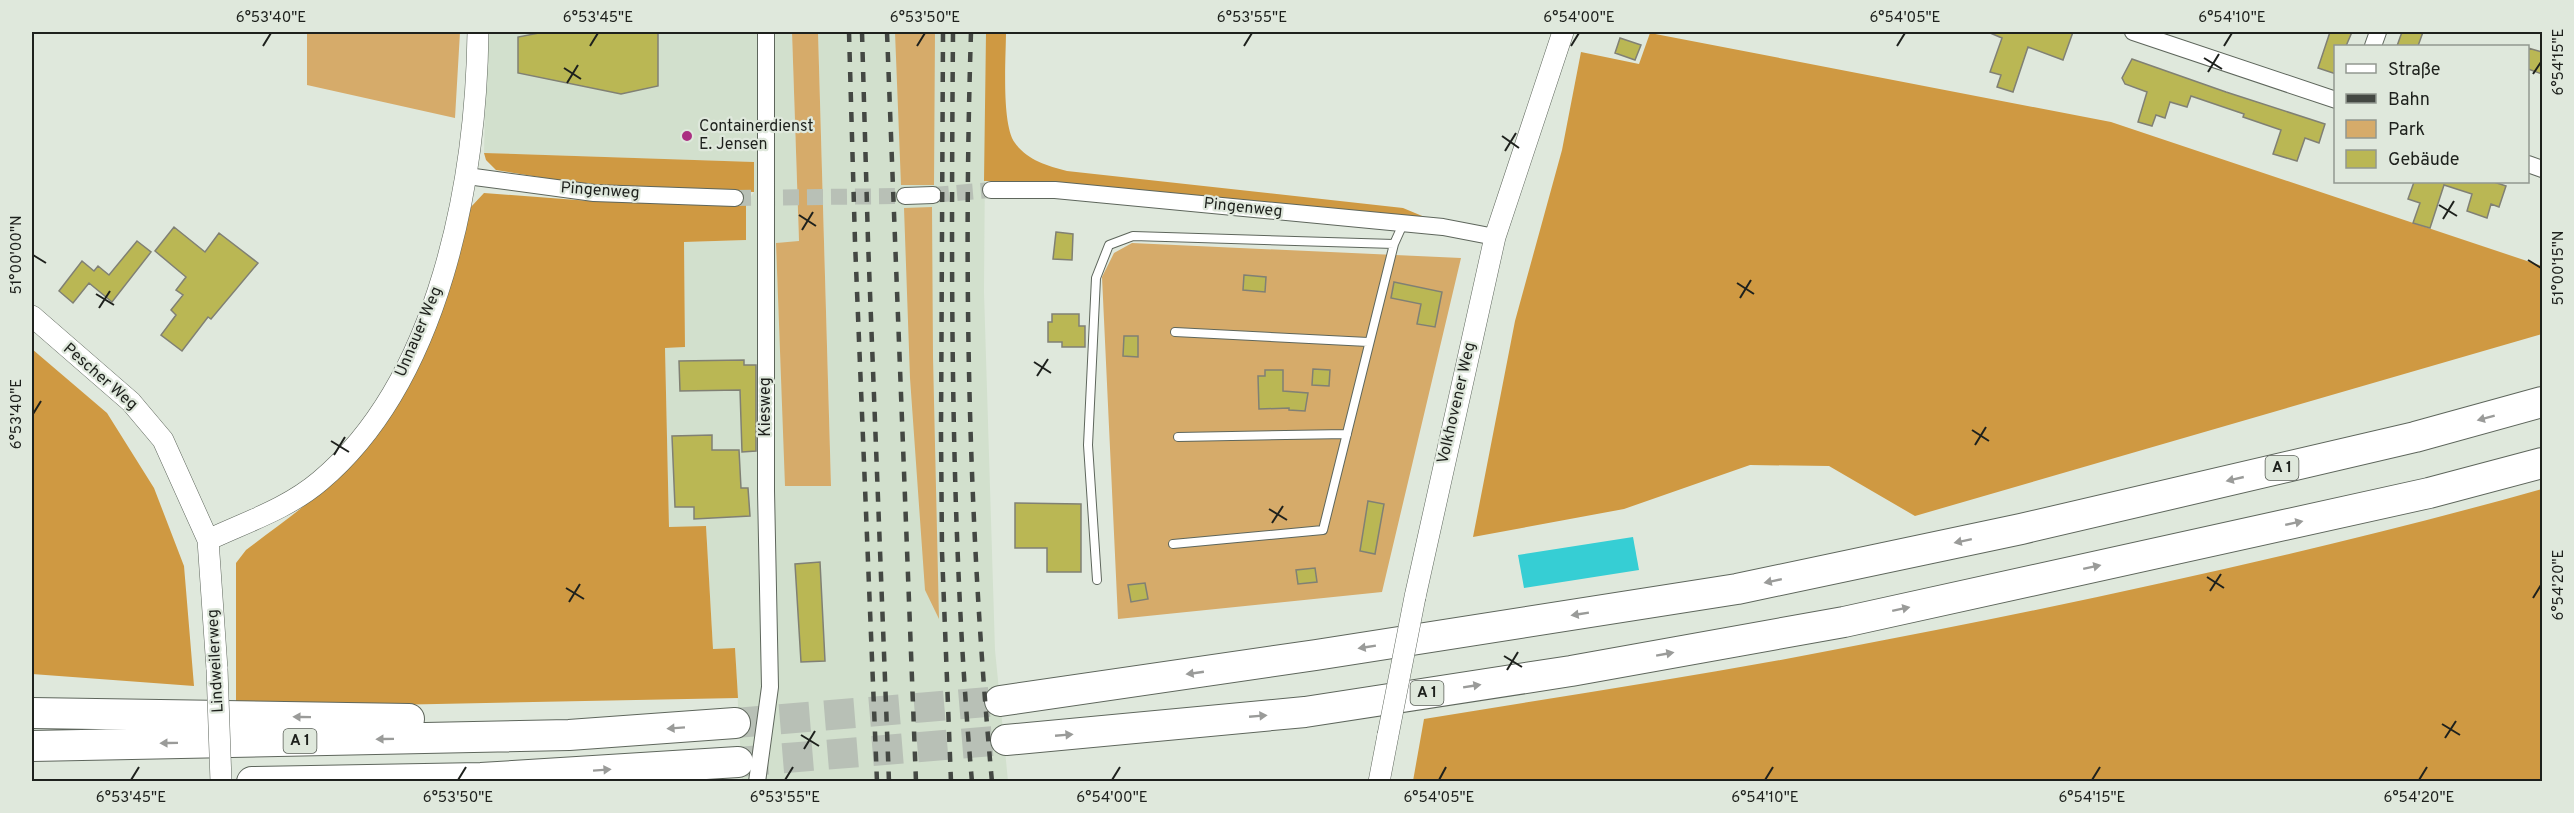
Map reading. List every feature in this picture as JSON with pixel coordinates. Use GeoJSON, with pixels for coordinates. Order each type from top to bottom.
{"type":"FeatureCollection","features":[{"type":"Feature","properties":{"kind":"highway","name":"A 1"},"geometry":{"type":"LineString","coordinates":[[1000,701],[1316,655],[1737,589],[2079,516],[2415,437],[2542,402]]}},
{"type":"Feature","properties":{"kind":"highway","name":"A 1"},"geometry":{"type":"LineString","coordinates":[[1006,740],[1305,712],[1571,671],[1844,622],[2429,494],[2542,463]]}},
{"type":"Feature","properties":{"kind":"highway"},"geometry":{"type":"LineString","coordinates":[[32,711],[481,720],[569,735]]}},
{"type":"Feature","properties":{"kind":"highway","name":"A 1"},"geometry":{"type":"LineString","coordinates":[[32,746],[569,735],[735,723]]}},
{"type":"Feature","properties":{"kind":"highway"},"geometry":{"type":"LineString","coordinates":[[252,782],[471,780],[748,772]]}},
{"type":"Feature","properties":{"kind":"street","name":"Unnauer Weg"},"geometry":{"type":"LineString","coordinates":[[208,540],[285,506],[319,482],[348,455],[379,415],[408,365],[428,316],[449,253],[467,176],[477,91],[478,32]]}},
{"type":"Feature","properties":{"kind":"street","name":"Kiesweg"},"geometry":{"type":"LineString","coordinates":[[748,772],[770,687],[766,444],[766,32]]}},
{"type":"Feature","properties":{"kind":"street","name":"Volkhovener Weg"},"geometry":{"type":"LineString","coordinates":[[1379,782],[1415,597],[1495,237],[1563,32]]}},
{"type":"Feature","properties":{"kind":"street"},"geometry":{"type":"LineString","coordinates":[[2133,32],[2334,99]]}},
{"type":"Feature","properties":{"kind":"street","name":"Pingenweg"},"geometry":{"type":"LineString","coordinates":[[467,176],[594,193],[735,198]]}},
{"type":"Feature","properties":{"kind":"street","name":"Pingenweg"},"geometry":{"type":"LineString","coordinates":[[991,190],[1055,190],[1443,228],[1495,237]]}},
{"type":"Feature","properties":{"kind":"street"},"geometry":{"type":"LineString","coordinates":[[905,196],[933,195]]}},
{"type":"Feature","properties":{"kind":"street","name":"Pescher Weg"},"geometry":{"type":"LineString","coordinates":[[32,316],[131,402],[163,440],[208,540]]}},
{"type":"Feature","properties":{"kind":"street","name":"Lindweilerweg"},"geometry":{"type":"LineString","coordinates":[[208,540],[217,669],[220,782]]}},
{"type":"Feature","properties":{"kind":"lane"},"geometry":{"type":"LineString","coordinates":[[1173,544],[1323,530],[1368,342],[1394,244],[1403,224]]}},
{"type":"Feature","properties":{"kind":"lane"},"geometry":{"type":"LineString","coordinates":[[1097,580],[1088,445],[1096,278],[1109,245],[1133,236],[1394,244]]}},
{"type":"Feature","properties":{"kind":"lane"},"geometry":{"type":"LineString","coordinates":[[1175,332],[1368,342]]}},
{"type":"Feature","properties":{"kind":"lane"},"geometry":{"type":"LineString","coordinates":[[1178,437],[1347,434]]}},
{"type":"Feature","properties":{"kind":"shaded area"},"geometry":{"type":"Polygon","coordinates":[[[487,32],[792,32],[799,242],[776,243],[786,486],[831,485],[818,32],[986,32],[984,292],[995,650],[1008,781],[742,781],[735,648],[713,649],[706,526],[669,528],[665,348],[685,347],[684,242],[746,240],[746,204],[754,192],[754,162],[484,153],[487,32]]]}},
{"type":"Feature","properties":{"kind":"shaded area"},"geometry":{"type":"Polygon","coordinates":[[[986,32],[1006,32],[1006,106],[1015,143],[1025,154],[1045,164],[1067,171],[1403,208],[1427,218],[1052,182],[984,181],[986,32]]]}},
{"type":"Feature","properties":{"kind":"shaded area"},"geometry":{"type":"Polygon","coordinates":[[[1650,33],[2111,122],[2542,266],[2542,334],[1915,516],[1829,466],[1750,465],[1624,509],[1473,537],[1515,321],[1562,150],[1581,52],[1639,64],[1650,33]]]}},
{"type":"Feature","properties":{"kind":"shaded area"},"geometry":{"type":"Polygon","coordinates":[[[484,153],[754,162],[754,192],[594,186],[496,170],[486,160],[484,153]]]}},
{"type":"Feature","properties":{"kind":"shaded area"},"geometry":{"type":"Polygon","coordinates":[[[484,193],[590,201],[746,204],[746,240],[684,242],[685,347],[665,348],[669,527],[706,526],[713,649],[735,648],[738,698],[236,708],[236,563],[246,550],[340,475],[373,440],[387,421],[402,397],[425,345],[470,208],[484,193]]]}},
{"type":"Feature","properties":{"kind":"shaded area"},"geometry":{"type":"Polygon","coordinates":[[[32,349],[107,413],[154,488],[184,566],[194,686],[32,674],[32,349]]]}},
{"type":"Feature","properties":{"kind":"shaded area"},"geometry":{"type":"Polygon","coordinates":[[[2542,489],[2542,781],[1413,781],[1424,719],[1735,668],[2015,614],[2280,556],[2542,489]]]}},
{"type":"Feature","properties":{"kind":"green space"},"geometry":{"type":"Polygon","coordinates":[[[307,32],[460,32],[455,118],[307,85],[307,32]]]}},
{"type":"Feature","properties":{"kind":"green space"},"geometry":{"type":"Polygon","coordinates":[[[792,32],[818,32],[831,486],[785,486],[776,243],[799,241],[792,32]]]}},
{"type":"Feature","properties":{"kind":"green space"},"geometry":{"type":"Polygon","coordinates":[[[895,32],[935,32],[934,185],[901,185],[895,32]]]}},
{"type":"Feature","properties":{"kind":"green space"},"geometry":{"type":"Polygon","coordinates":[[[932,207],[939,619],[925,590],[910,378],[904,208],[932,207]]]}},
{"type":"Feature","properties":{"kind":"green space"},"geometry":{"type":"Polygon","coordinates":[[[1132,243],[1461,258],[1382,592],[1118,619],[1102,277],[1114,253],[1132,243]]]}},
{"type":"Feature","properties":{"kind":"water"},"geometry":{"type":"Polygon","coordinates":[[[1633,537],[1639,570],[1524,588],[1518,555],[1633,537]]]}},
{"type":"Feature","properties":{"kind":"building"},"geometry":{"type":"Polygon","coordinates":[[[544,32],[658,32],[658,86],[621,94],[518,73],[518,37],[544,32]]]}},
{"type":"Feature","properties":{"kind":"building"},"geometry":{"type":"Polygon","coordinates":[[[1990,32],[2073,32],[2063,60],[2028,47],[2013,92],[1997,87],[2001,75],[1990,72],[2002,38],[1990,32]]]}},
{"type":"Feature","properties":{"kind":"building"},"geometry":{"type":"Polygon","coordinates":[[[2330,32],[2352,32],[2346,45],[2334,45],[2334,73],[2318,68],[2330,32]]]}},
{"type":"Feature","properties":{"kind":"building"},"geometry":{"type":"Polygon","coordinates":[[[2402,32],[2423,32],[2418,45],[2397,45],[2402,32]]]}},
{"type":"Feature","properties":{"kind":"building"},"geometry":{"type":"Polygon","coordinates":[[[1620,38],[1641,45],[1635,60],[1615,53],[1620,38]]]}},
{"type":"Feature","properties":{"kind":"building"},"geometry":{"type":"Polygon","coordinates":[[[2529,48],[2542,52],[2542,74],[2529,69],[2529,48]]]}},
{"type":"Feature","properties":{"kind":"building"},"geometry":{"type":"Polygon","coordinates":[[[2132,59],[2325,124],[2319,143],[2305,138],[2297,161],[2273,154],[2281,130],[2243,117],[2244,114],[2191,96],[2187,107],[2170,102],[2165,118],[2156,115],[2152,126],[2138,122],[2147,92],[2125,84],[2122,78],[2132,59]]]}},
{"type":"Feature","properties":{"kind":"building"},"geometry":{"type":"Polygon","coordinates":[[[2414,183],[2497,183],[2506,186],[2499,207],[2491,204],[2487,218],[2467,211],[2472,194],[2444,185],[2430,228],[2413,223],[2420,203],[2408,199],[2414,183]]]}},
{"type":"Feature","properties":{"kind":"building"},"geometry":{"type":"Polygon","coordinates":[[[174,227],[205,252],[219,233],[258,263],[211,319],[208,317],[182,351],[161,335],[176,315],[171,310],[183,295],[176,290],[186,277],[155,251],[174,227]]]}},
{"type":"Feature","properties":{"kind":"building"},"geometry":{"type":"Polygon","coordinates":[[[1056,232],[1073,234],[1072,260],[1053,259],[1056,232]]]}},
{"type":"Feature","properties":{"kind":"building"},"geometry":{"type":"Polygon","coordinates":[[[137,241],[151,252],[112,302],[89,283],[73,303],[59,291],[82,261],[94,271],[98,266],[109,275],[137,241]]]}},
{"type":"Feature","properties":{"kind":"building"},"geometry":{"type":"Polygon","coordinates":[[[1244,275],[1266,277],[1265,292],[1243,290],[1244,275]]]}},
{"type":"Feature","properties":{"kind":"building"},"geometry":{"type":"Polygon","coordinates":[[[1394,282],[1442,292],[1435,327],[1417,324],[1421,304],[1391,298],[1394,282]]]}},
{"type":"Feature","properties":{"kind":"building"},"geometry":{"type":"Polygon","coordinates":[[[1052,314],[1079,314],[1079,326],[1085,326],[1085,347],[1062,347],[1062,342],[1048,342],[1048,322],[1052,322],[1052,314]]]}},
{"type":"Feature","properties":{"kind":"building"},"geometry":{"type":"Polygon","coordinates":[[[1124,336],[1138,336],[1138,357],[1123,356],[1124,336]]]}},
{"type":"Feature","properties":{"kind":"building"},"geometry":{"type":"Polygon","coordinates":[[[744,360],[744,365],[756,365],[756,451],[742,452],[740,390],[680,391],[679,361],[744,360]]]}},
{"type":"Feature","properties":{"kind":"building"},"geometry":{"type":"Polygon","coordinates":[[[1313,369],[1330,370],[1329,386],[1312,385],[1313,369]]]}},
{"type":"Feature","properties":{"kind":"building"},"geometry":{"type":"Polygon","coordinates":[[[1265,370],[1283,370],[1283,391],[1308,393],[1305,411],[1289,410],[1289,408],[1259,409],[1258,376],[1265,376],[1265,370]]]}},
{"type":"Feature","properties":{"kind":"building"},"geometry":{"type":"Polygon","coordinates":[[[712,435],[712,450],[739,450],[741,488],[748,488],[750,516],[694,519],[694,507],[675,507],[672,436],[712,435]]]}},
{"type":"Feature","properties":{"kind":"building"},"geometry":{"type":"Polygon","coordinates":[[[1368,501],[1384,504],[1375,554],[1360,551],[1368,501]]]}},
{"type":"Feature","properties":{"kind":"building"},"geometry":{"type":"Polygon","coordinates":[[[1015,503],[1081,504],[1081,572],[1047,572],[1047,548],[1015,548],[1015,503]]]}},
{"type":"Feature","properties":{"kind":"building"},"geometry":{"type":"Polygon","coordinates":[[[820,562],[825,661],[801,662],[795,564],[820,562]]]}},
{"type":"Feature","properties":{"kind":"building"},"geometry":{"type":"Polygon","coordinates":[[[1315,568],[1317,582],[1298,584],[1296,570],[1315,568]]]}},
{"type":"Feature","properties":{"kind":"building"},"geometry":{"type":"Polygon","coordinates":[[[1145,583],[1148,599],[1131,602],[1128,585],[1145,583]]]}},
{"type":"Feature","properties":{"kind":"tunnel"},"geometry":{"type":"LineString","coordinates":[[933,195],[991,190]]}},
{"type":"Feature","properties":{"kind":"tunnel"},"geometry":{"type":"LineString","coordinates":[[735,198],[905,196]]}},
{"type":"Feature","properties":{"kind":"tunnel"},"geometry":{"type":"LineString","coordinates":[[735,723],[1000,701]]}},
{"type":"Feature","properties":{"kind":"tunnel"},"geometry":{"type":"LineString","coordinates":[[738,762],[1006,740]]}},
{"type":"Feature","properties":{"kind":"railway"},"geometry":{"type":"LineString","coordinates":[[849,32],[855,242],[877,782]]}},
{"type":"Feature","properties":{"kind":"railway"},"geometry":{"type":"LineString","coordinates":[[862,32],[889,782]]}},
{"type":"Feature","properties":{"kind":"railway"},"geometry":{"type":"LineString","coordinates":[[887,32],[916,782]]}},
{"type":"Feature","properties":{"kind":"railway"},"geometry":{"type":"LineString","coordinates":[[943,32],[942,552],[951,782]]}},
{"type":"Feature","properties":{"kind":"railway"},"geometry":{"type":"LineString","coordinates":[[953,32],[952,313],[956,501],[959,594],[972,782]]}},
{"type":"Feature","properties":{"kind":"railway"},"geometry":{"type":"LineString","coordinates":[[971,32],[968,219],[970,407],[978,595],[992,782]]}},
{"type":"Feature","properties":{"kind":"place","name":"Containerdienst E. Jensen"},"geometry":{"type":"Point","coordinates":[687,136]}}]}
